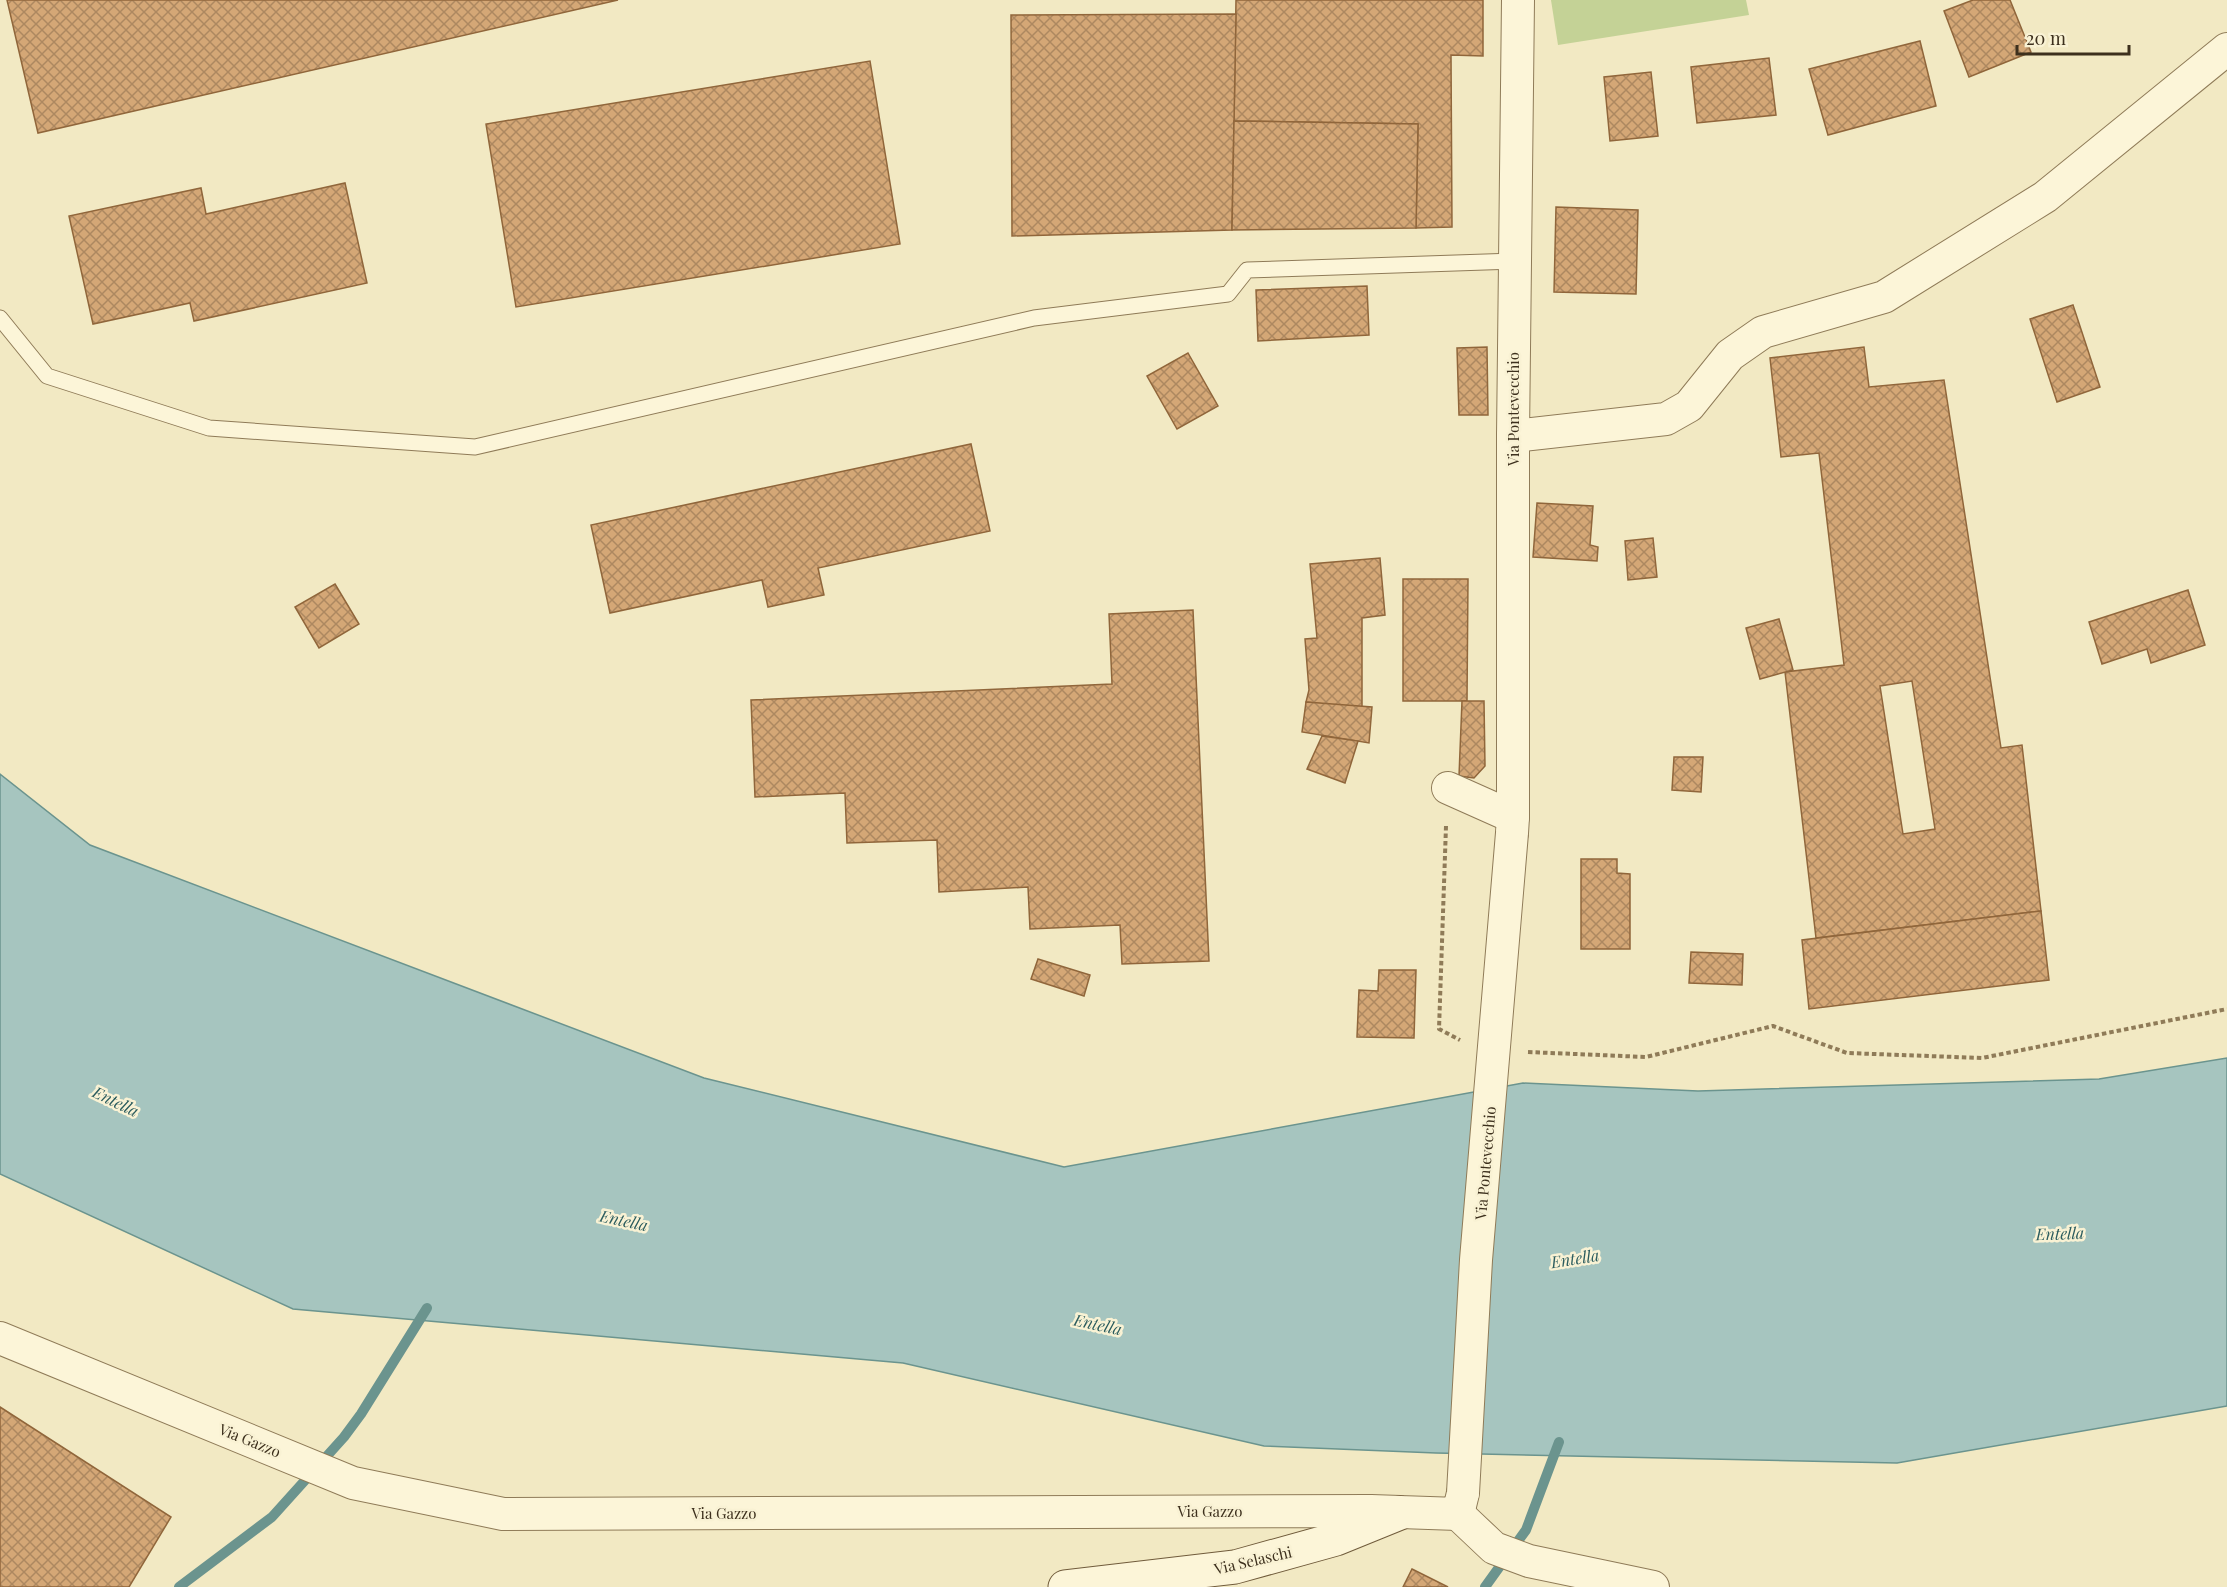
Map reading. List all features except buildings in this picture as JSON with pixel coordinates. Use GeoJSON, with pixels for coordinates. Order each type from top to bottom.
{"type":"FeatureCollection","features":[{"type":"Feature","properties":{"kind":"street","name":"Via Pontevecchio"},"geometry":{"type":"LineString","coordinates":[[1461,1504],[1476,1260],[1513,825],[1513,436],[1518,0]]}},
{"type":"Feature","properties":{"kind":"street"},"geometry":{"type":"LineString","coordinates":[[1513,436],[1666,419],[1689,406],[1730,355],[1763,332],[1884,297],[2045,197],[2227,49]]}},
{"type":"Feature","properties":{"kind":"street"},"geometry":{"type":"LineString","coordinates":[[1448,788],[1513,825]]}},
{"type":"Feature","properties":{"kind":"street","name":"Via Gazzo"},"geometry":{"type":"LineString","coordinates":[[0,1338],[353,1483],[503,1514],[1347,1511],[1400,1513],[1461,1504]]}},
{"type":"Feature","properties":{"kind":"street"},"geometry":{"type":"LineString","coordinates":[[1461,1504],[1494,1548],[1529,1561],[1653,1587]]}},
{"type":"Feature","properties":{"kind":"street","name":"Via Selaschi"},"geometry":{"type":"LineString","coordinates":[[1065,1587],[1235,1567],[1336,1539],[1400,1513]]}},
{"type":"Feature","properties":{"kind":"lane"},"geometry":{"type":"LineString","coordinates":[[0,318],[47,376],[210,428],[476,447],[1034,318],[1228,294],[1247,270],[1515,261]]}},
{"type":"Feature","properties":{"kind":"path"},"geometry":{"type":"LineString","coordinates":[[1448,788],[1442,893],[1439,1029],[1467,1044]]}},
{"type":"Feature","properties":{"kind":"path"},"geometry":{"type":"LineString","coordinates":[[1519,1051],[1646,1057],[1773,1026],[1847,1053],[1982,1058],[2227,1009]]}},
{"type":"Feature","properties":{"kind":"green space"},"geometry":{"type":"Polygon","coordinates":[[[1551,0],[1746,0],[1749,15],[1558,45],[1551,0]]]}},
{"type":"Feature","properties":{"kind":"water","name":"Entella"},"geometry":{"type":"Polygon","coordinates":[[[0,774],[90,845],[704,1078],[1064,1167],[1523,1083],[1698,1091],[2099,1079],[2227,1058],[2227,1406],[1897,1463],[1436,1453],[1264,1446],[903,1363],[293,1309],[0,1174],[0,774]]]}},
{"type":"Feature","properties":{"kind":"waterway"},"geometry":{"type":"LineString","coordinates":[[179,1587],[272,1517],[344,1437],[361,1414],[427,1308]]}},
{"type":"Feature","properties":{"kind":"waterway"},"geometry":{"type":"LineString","coordinates":[[1485,1587],[1526,1530],[1559,1442]]}}]}
